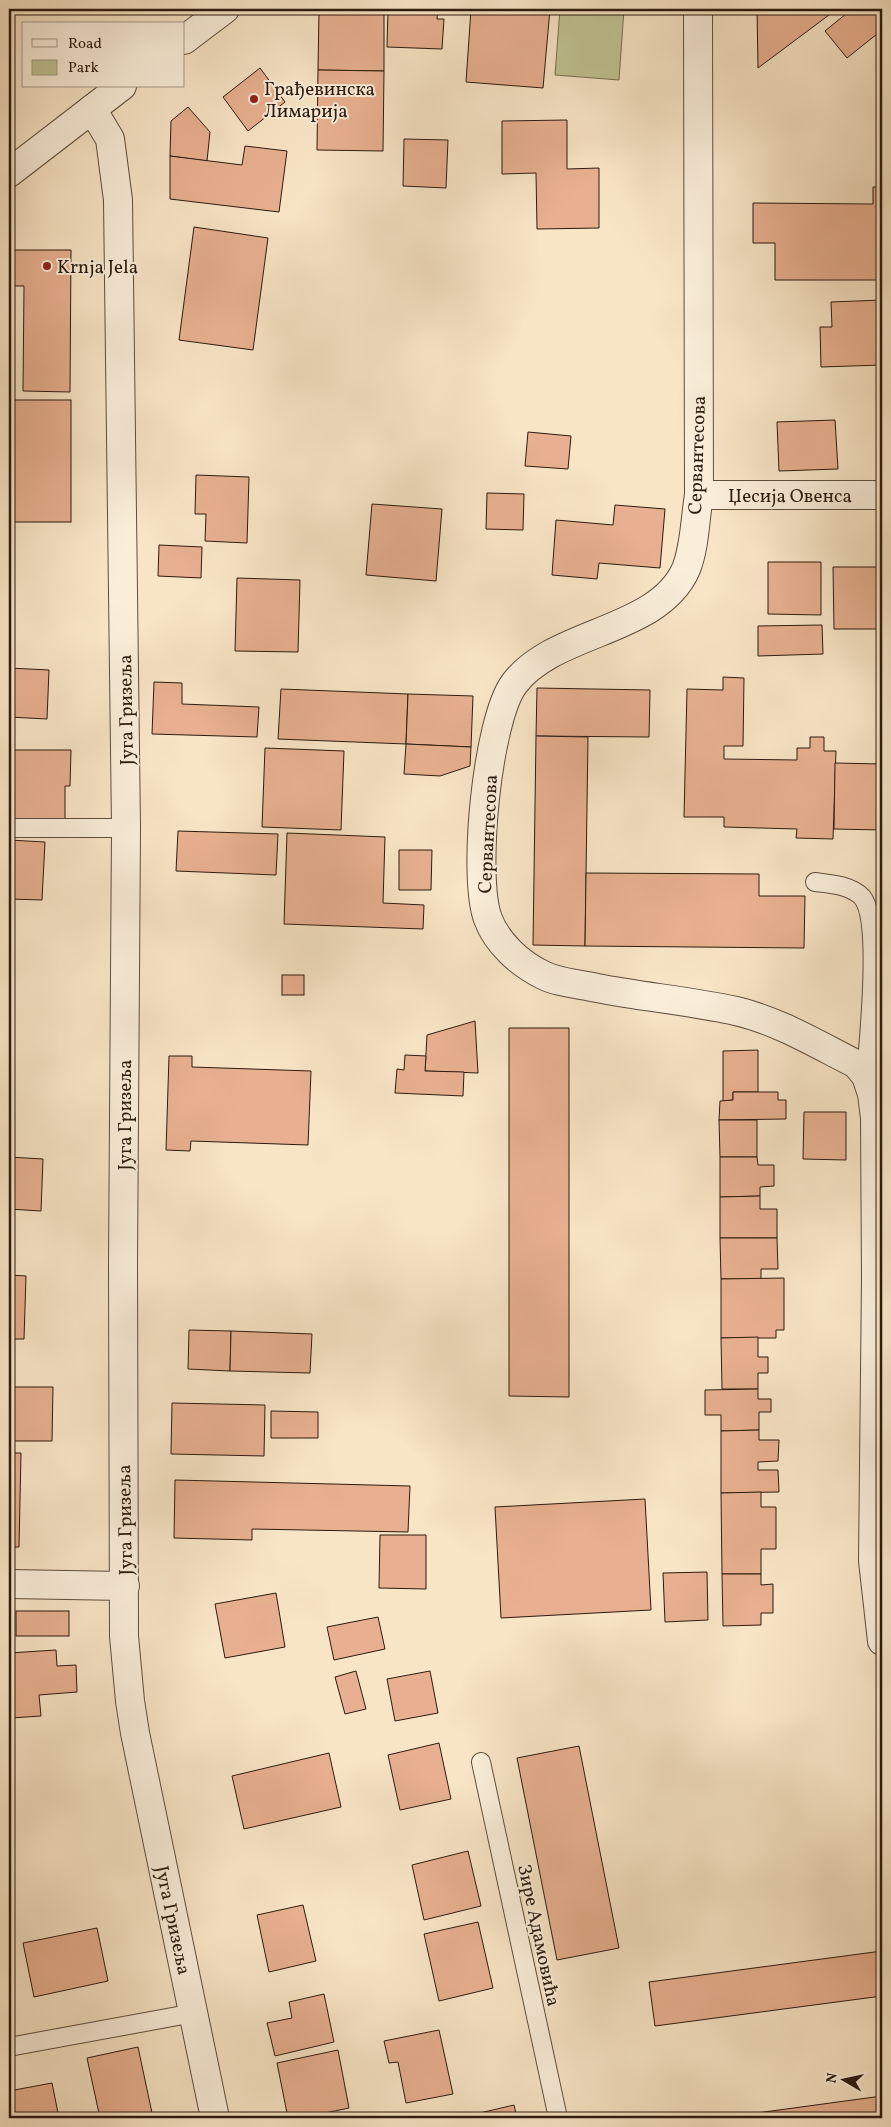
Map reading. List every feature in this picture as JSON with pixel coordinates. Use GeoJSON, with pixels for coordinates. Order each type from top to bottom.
{"type":"FeatureCollection","features":[{"type":"Feature","properties":{"kind":"street"},"geometry":{"type":"LineString","coordinates":[[185,39],[225,9]]}},
{"type":"Feature","properties":{"kind":"street","name":"Сервантесова"},"geometry":{"type":"LineString","coordinates":[[698,9],[699,495],[687,567],[669,595],[623,621],[545,657],[526,671],[514,685],[506,699],[485,793],[482,877],[488,919],[499,940],[510,952],[543,975],[593,987],[722,1009],[763,1019],[856,1064],[876,1080]]}},
{"type":"Feature","properties":{"kind":"street"},"geometry":{"type":"LineString","coordinates":[[9,172],[119,88]]}},
{"type":"Feature","properties":{"kind":"street","name":"Југа Гризеља"},"geometry":{"type":"LineString","coordinates":[[92,109],[110,139],[118,200],[126,828],[123,1262],[124,1636],[130,1701],[215,2118]]}},
{"type":"Feature","properties":{"kind":"street","name":"Џесија Овенса"},"geometry":{"type":"LineString","coordinates":[[699,495],[882,495]]}},
{"type":"Feature","properties":{"kind":"street"},"geometry":{"type":"LineString","coordinates":[[876,1080],[873,1561],[881,1630]]}},
{"type":"Feature","properties":{"kind":"street"},"geometry":{"type":"LineString","coordinates":[[9,1584],[124,1586]]}},
{"type":"Feature","properties":{"kind":"lane"},"geometry":{"type":"LineString","coordinates":[[9,828],[126,828]]}},
{"type":"Feature","properties":{"kind":"lane"},"geometry":{"type":"LineString","coordinates":[[815,882],[849,888],[863,898],[871,923],[871,995],[876,1080]]}},
{"type":"Feature","properties":{"kind":"lane","name":"Зире Адамовића"},"geometry":{"type":"LineString","coordinates":[[481,1762],[558,2118]]}},
{"type":"Feature","properties":{"kind":"lane"},"geometry":{"type":"LineString","coordinates":[[9,2047],[194,2012]]}},
{"type":"Feature","properties":{"kind":"green space"},"geometry":{"type":"Polygon","coordinates":[[[560,9],[624,9],[619,80],[555,75],[560,9]]]}},
{"type":"Feature","properties":{"kind":"building"},"geometry":{"type":"Polygon","coordinates":[[[319,9],[384,9],[384,71],[318,70],[319,9]]]}},
{"type":"Feature","properties":{"kind":"building"},"geometry":{"type":"Polygon","coordinates":[[[388,9],[438,9],[437,19],[444,19],[442,49],[387,47],[388,9]]]}},
{"type":"Feature","properties":{"kind":"building"},"geometry":{"type":"Polygon","coordinates":[[[471,9],[550,9],[543,88],[466,82],[471,9]]]}},
{"type":"Feature","properties":{"kind":"building"},"geometry":{"type":"Polygon","coordinates":[[[757,9],[837,9],[758,68],[757,9]]]}},
{"type":"Feature","properties":{"kind":"building"},"geometry":{"type":"Polygon","coordinates":[[[852,9],[882,9],[882,30],[847,58],[825,31],[852,9]]]}},
{"type":"Feature","properties":{"kind":"building","name":"Грађевинска Лимарија"},"geometry":{"type":"Polygon","coordinates":[[[260,68],[285,102],[248,131],[223,97],[260,68]]]}},
{"type":"Feature","properties":{"kind":"building"},"geometry":{"type":"Polygon","coordinates":[[[318,70],[384,71],[383,151],[317,150],[318,70]]]}},
{"type":"Feature","properties":{"kind":"building"},"geometry":{"type":"Polygon","coordinates":[[[188,107],[210,132],[207,161],[170,156],[171,121],[188,107]]]}},
{"type":"Feature","properties":{"kind":"building"},"geometry":{"type":"Polygon","coordinates":[[[567,120],[567,169],[599,168],[599,228],[537,229],[536,173],[502,174],[502,121],[567,120]]]}},
{"type":"Feature","properties":{"kind":"building"},"geometry":{"type":"Polygon","coordinates":[[[404,139],[448,140],[446,188],[403,186],[404,139]]]}},
{"type":"Feature","properties":{"kind":"building"},"geometry":{"type":"Polygon","coordinates":[[[245,146],[287,151],[279,212],[170,199],[170,156],[242,165],[245,146]]]}},
{"type":"Feature","properties":{"kind":"building"},"geometry":{"type":"Polygon","coordinates":[[[873,187],[882,187],[882,280],[775,280],[775,243],[753,243],[753,203],[873,204],[873,187]]]}},
{"type":"Feature","properties":{"kind":"building"},"geometry":{"type":"Polygon","coordinates":[[[194,227],[268,238],[253,350],[179,340],[194,227]]]}},
{"type":"Feature","properties":{"kind":"building"},"geometry":{"type":"Polygon","coordinates":[[[9,250],[71,250],[70,392],[23,391],[24,286],[9,286],[9,250]]]}},
{"type":"Feature","properties":{"kind":"building"},"geometry":{"type":"Polygon","coordinates":[[[882,300],[882,365],[821,367],[820,327],[832,327],[831,302],[882,300]]]}},
{"type":"Feature","properties":{"kind":"building"},"geometry":{"type":"Polygon","coordinates":[[[9,400],[71,400],[71,522],[9,522],[9,400]]]}},
{"type":"Feature","properties":{"kind":"building"},"geometry":{"type":"Polygon","coordinates":[[[835,420],[838,469],[779,471],[777,422],[835,420]]]}},
{"type":"Feature","properties":{"kind":"building"},"geometry":{"type":"Polygon","coordinates":[[[528,432],[571,436],[568,469],[525,466],[528,432]]]}},
{"type":"Feature","properties":{"kind":"building"},"geometry":{"type":"Polygon","coordinates":[[[196,475],[249,477],[247,543],[205,541],[206,514],[195,514],[196,475]]]}},
{"type":"Feature","properties":{"kind":"building"},"geometry":{"type":"Polygon","coordinates":[[[487,493],[524,494],[523,530],[486,529],[487,493]]]}},
{"type":"Feature","properties":{"kind":"building"},"geometry":{"type":"Polygon","coordinates":[[[372,504],[442,509],[436,581],[366,575],[372,504]]]}},
{"type":"Feature","properties":{"kind":"building"},"geometry":{"type":"Polygon","coordinates":[[[615,505],[665,509],[660,568],[599,563],[597,579],[552,575],[556,520],[613,525],[615,505]]]}},
{"type":"Feature","properties":{"kind":"building"},"geometry":{"type":"Polygon","coordinates":[[[159,545],[202,547],[201,578],[158,576],[159,545]]]}},
{"type":"Feature","properties":{"kind":"building"},"geometry":{"type":"Polygon","coordinates":[[[768,562],[821,562],[821,615],[768,614],[768,562]]]}},
{"type":"Feature","properties":{"kind":"building"},"geometry":{"type":"Polygon","coordinates":[[[833,567],[882,567],[882,629],[834,629],[833,567]]]}},
{"type":"Feature","properties":{"kind":"building"},"geometry":{"type":"Polygon","coordinates":[[[237,578],[300,580],[298,652],[235,651],[237,578]]]}},
{"type":"Feature","properties":{"kind":"building"},"geometry":{"type":"Polygon","coordinates":[[[822,625],[823,654],[758,656],[758,626],[822,625]]]}},
{"type":"Feature","properties":{"kind":"building"},"geometry":{"type":"Polygon","coordinates":[[[9,668],[49,670],[47,719],[9,717],[9,668]]]}},
{"type":"Feature","properties":{"kind":"building"},"geometry":{"type":"Polygon","coordinates":[[[723,677],[744,678],[743,746],[724,746],[724,759],[797,760],[797,748],[810,748],[810,737],[824,737],[824,751],[836,751],[833,839],[796,838],[797,829],[724,827],[724,817],[684,817],[687,689],[723,690],[723,677]]]}},
{"type":"Feature","properties":{"kind":"building"},"geometry":{"type":"Polygon","coordinates":[[[154,682],[182,683],[182,704],[259,707],[257,737],[152,734],[154,682]]]}},
{"type":"Feature","properties":{"kind":"building"},"geometry":{"type":"Polygon","coordinates":[[[537,688],[650,690],[649,737],[536,736],[537,688]]]}},
{"type":"Feature","properties":{"kind":"building"},"geometry":{"type":"Polygon","coordinates":[[[281,689],[408,694],[406,744],[278,739],[281,689]]]}},
{"type":"Feature","properties":{"kind":"building"},"geometry":{"type":"Polygon","coordinates":[[[408,694],[473,696],[471,747],[406,744],[408,694]]]}},
{"type":"Feature","properties":{"kind":"building"},"geometry":{"type":"Polygon","coordinates":[[[536,736],[588,737],[585,946],[533,945],[536,736]]]}},
{"type":"Feature","properties":{"kind":"building"},"geometry":{"type":"Polygon","coordinates":[[[406,744],[471,747],[470,766],[440,776],[404,774],[406,744]]]}},
{"type":"Feature","properties":{"kind":"building"},"geometry":{"type":"Polygon","coordinates":[[[265,748],[344,751],[341,830],[262,827],[265,748]]]}},
{"type":"Feature","properties":{"kind":"building"},"geometry":{"type":"Polygon","coordinates":[[[9,750],[71,750],[70,786],[65,786],[65,819],[9,819],[9,750]]]}},
{"type":"Feature","properties":{"kind":"building"},"geometry":{"type":"Polygon","coordinates":[[[835,763],[882,764],[882,830],[834,829],[835,763]]]}},
{"type":"Feature","properties":{"kind":"building"},"geometry":{"type":"Polygon","coordinates":[[[178,831],[278,834],[276,875],[176,871],[178,831]]]}},
{"type":"Feature","properties":{"kind":"building"},"geometry":{"type":"Polygon","coordinates":[[[287,833],[385,837],[383,903],[424,905],[423,929],[284,924],[287,833]]]}},
{"type":"Feature","properties":{"kind":"building"},"geometry":{"type":"Polygon","coordinates":[[[9,840],[45,842],[42,900],[9,899],[9,840]]]}},
{"type":"Feature","properties":{"kind":"building"},"geometry":{"type":"Polygon","coordinates":[[[399,850],[432,850],[431,890],[399,890],[399,850]]]}},
{"type":"Feature","properties":{"kind":"building"},"geometry":{"type":"Polygon","coordinates":[[[586,873],[759,874],[759,896],[805,896],[804,948],[585,946],[586,873]]]}},
{"type":"Feature","properties":{"kind":"building"},"geometry":{"type":"Polygon","coordinates":[[[282,975],[304,975],[304,995],[282,995],[282,975]]]}},
{"type":"Feature","properties":{"kind":"building"},"geometry":{"type":"Polygon","coordinates":[[[475,1021],[478,1073],[425,1071],[427,1035],[475,1021]]]}},
{"type":"Feature","properties":{"kind":"building"},"geometry":{"type":"Polygon","coordinates":[[[509,1028],[569,1028],[569,1397],[509,1396],[509,1028]]]}},
{"type":"Feature","properties":{"kind":"building"},"geometry":{"type":"Polygon","coordinates":[[[758,1050],[758,1092],[733,1092],[733,1100],[723,1101],[723,1051],[758,1050]]]}},
{"type":"Feature","properties":{"kind":"building"},"geometry":{"type":"Polygon","coordinates":[[[405,1055],[426,1056],[425,1071],[464,1072],[463,1096],[395,1093],[397,1069],[404,1070],[405,1055]]]}},
{"type":"Feature","properties":{"kind":"building"},"geometry":{"type":"Polygon","coordinates":[[[169,1056],[192,1056],[192,1067],[311,1071],[308,1145],[191,1141],[190,1151],[166,1150],[169,1056]]]}},
{"type":"Feature","properties":{"kind":"building"},"geometry":{"type":"Polygon","coordinates":[[[733,1092],[778,1092],[778,1100],[786,1100],[786,1119],[719,1120],[720,1101],[733,1100],[733,1092]]]}},
{"type":"Feature","properties":{"kind":"building"},"geometry":{"type":"Polygon","coordinates":[[[804,1112],[846,1112],[846,1160],[803,1159],[804,1112]]]}},
{"type":"Feature","properties":{"kind":"building"},"geometry":{"type":"Polygon","coordinates":[[[719,1120],[757,1120],[757,1157],[720,1157],[719,1120]]]}},
{"type":"Feature","properties":{"kind":"building"},"geometry":{"type":"Polygon","coordinates":[[[9,1157],[43,1159],[41,1211],[9,1209],[9,1157]]]}},
{"type":"Feature","properties":{"kind":"building"},"geometry":{"type":"Polygon","coordinates":[[[720,1157],[757,1157],[758,1165],[774,1165],[774,1186],[760,1187],[760,1196],[720,1197],[720,1157]]]}},
{"type":"Feature","properties":{"kind":"building"},"geometry":{"type":"Polygon","coordinates":[[[760,1196],[760,1209],[777,1209],[777,1238],[720,1238],[720,1197],[760,1196]]]}},
{"type":"Feature","properties":{"kind":"building"},"geometry":{"type":"Polygon","coordinates":[[[720,1238],[777,1238],[778,1269],[761,1269],[761,1279],[721,1279],[720,1238]]]}},
{"type":"Feature","properties":{"kind":"building"},"geometry":{"type":"Polygon","coordinates":[[[9,1275],[26,1276],[24,1339],[9,1339],[9,1275]]]}},
{"type":"Feature","properties":{"kind":"building"},"geometry":{"type":"Polygon","coordinates":[[[784,1278],[784,1330],[776,1330],[776,1338],[721,1338],[721,1279],[784,1278]]]}},
{"type":"Feature","properties":{"kind":"building"},"geometry":{"type":"Polygon","coordinates":[[[189,1330],[231,1331],[230,1371],[188,1369],[189,1330]]]}},
{"type":"Feature","properties":{"kind":"building"},"geometry":{"type":"Polygon","coordinates":[[[231,1331],[312,1334],[310,1373],[230,1371],[231,1331]]]}},
{"type":"Feature","properties":{"kind":"building"},"geometry":{"type":"Polygon","coordinates":[[[758,1337],[758,1357],[768,1357],[768,1373],[758,1373],[758,1389],[722,1389],[721,1338],[758,1337]]]}},
{"type":"Feature","properties":{"kind":"building"},"geometry":{"type":"Polygon","coordinates":[[[9,1387],[53,1387],[52,1441],[9,1441],[9,1387]]]}},
{"type":"Feature","properties":{"kind":"building"},"geometry":{"type":"Polygon","coordinates":[[[758,1389],[758,1399],[771,1399],[771,1412],[759,1412],[759,1430],[721,1431],[721,1415],[705,1415],[705,1390],[758,1389]]]}},
{"type":"Feature","properties":{"kind":"building"},"geometry":{"type":"Polygon","coordinates":[[[172,1403],[265,1405],[264,1456],[171,1454],[172,1403]]]}},
{"type":"Feature","properties":{"kind":"building"},"geometry":{"type":"Polygon","coordinates":[[[271,1411],[318,1412],[318,1438],[271,1438],[271,1411]]]}},
{"type":"Feature","properties":{"kind":"building"},"geometry":{"type":"Polygon","coordinates":[[[759,1430],[759,1440],[779,1440],[778,1461],[758,1462],[758,1470],[778,1470],[779,1492],[721,1493],[721,1431],[759,1430]]]}},
{"type":"Feature","properties":{"kind":"building"},"geometry":{"type":"Polygon","coordinates":[[[9,1453],[21,1453],[19,1547],[9,1547],[9,1453]]]}},
{"type":"Feature","properties":{"kind":"building"},"geometry":{"type":"Polygon","coordinates":[[[175,1480],[410,1486],[408,1532],[252,1529],[252,1540],[174,1538],[175,1480]]]}},
{"type":"Feature","properties":{"kind":"building"},"geometry":{"type":"Polygon","coordinates":[[[761,1492],[761,1507],[776,1507],[776,1549],[761,1549],[761,1574],[722,1574],[721,1493],[761,1492]]]}},
{"type":"Feature","properties":{"kind":"building"},"geometry":{"type":"Polygon","coordinates":[[[645,1499],[651,1610],[501,1618],[495,1507],[645,1499]]]}},
{"type":"Feature","properties":{"kind":"building"},"geometry":{"type":"Polygon","coordinates":[[[380,1535],[426,1535],[426,1589],[379,1588],[380,1535]]]}},
{"type":"Feature","properties":{"kind":"building"},"geometry":{"type":"Polygon","coordinates":[[[707,1572],[708,1620],[665,1622],[663,1573],[707,1572]]]}},
{"type":"Feature","properties":{"kind":"building"},"geometry":{"type":"Polygon","coordinates":[[[722,1574],[761,1574],[761,1585],[773,1584],[773,1613],[761,1613],[761,1625],[723,1626],[722,1574]]]}},
{"type":"Feature","properties":{"kind":"building"},"geometry":{"type":"Polygon","coordinates":[[[276,1593],[285,1647],[225,1658],[215,1604],[276,1593]]]}},
{"type":"Feature","properties":{"kind":"building"},"geometry":{"type":"Polygon","coordinates":[[[16,1611],[69,1611],[69,1636],[16,1636],[16,1611]]]}},
{"type":"Feature","properties":{"kind":"building"},"geometry":{"type":"Polygon","coordinates":[[[378,1617],[385,1649],[334,1660],[327,1627],[378,1617]]]}},
{"type":"Feature","properties":{"kind":"building"},"geometry":{"type":"Polygon","coordinates":[[[56,1650],[57,1666],[76,1665],[77,1692],[39,1695],[41,1716],[11,1718],[9,1653],[56,1650]]]}},
{"type":"Feature","properties":{"kind":"building"},"geometry":{"type":"Polygon","coordinates":[[[356,1671],[366,1709],[345,1714],[335,1677],[356,1671]]]}},
{"type":"Feature","properties":{"kind":"building"},"geometry":{"type":"Polygon","coordinates":[[[430,1671],[438,1713],[395,1721],[387,1679],[430,1671]]]}},
{"type":"Feature","properties":{"kind":"building"},"geometry":{"type":"Polygon","coordinates":[[[439,1743],[451,1799],[400,1810],[388,1755],[439,1743]]]}},
{"type":"Feature","properties":{"kind":"building"},"geometry":{"type":"Polygon","coordinates":[[[579,1746],[619,1948],[557,1960],[517,1758],[579,1746]]]}},
{"type":"Feature","properties":{"kind":"building"},"geometry":{"type":"Polygon","coordinates":[[[329,1753],[341,1807],[244,1829],[232,1776],[329,1753]]]}},
{"type":"Feature","properties":{"kind":"building"},"geometry":{"type":"Polygon","coordinates":[[[468,1851],[481,1906],[424,1920],[412,1865],[468,1851]]]}},
{"type":"Feature","properties":{"kind":"building"},"geometry":{"type":"Polygon","coordinates":[[[303,1905],[316,1961],[269,1972],[257,1915],[303,1905]]]}},
{"type":"Feature","properties":{"kind":"building"},"geometry":{"type":"Polygon","coordinates":[[[478,1922],[493,1988],[439,2001],[424,1934],[478,1922]]]}},
{"type":"Feature","properties":{"kind":"building"},"geometry":{"type":"Polygon","coordinates":[[[97,1928],[108,1981],[34,1997],[23,1943],[97,1928]]]}},
{"type":"Feature","properties":{"kind":"building"},"geometry":{"type":"Polygon","coordinates":[[[882,1951],[882,1996],[655,2026],[649,1982],[882,1951]]]}},
{"type":"Feature","properties":{"kind":"building"},"geometry":{"type":"Polygon","coordinates":[[[324,1994],[334,2042],[275,2056],[267,2023],[292,2018],[289,2002],[324,1994]]]}},
{"type":"Feature","properties":{"kind":"building"},"geometry":{"type":"Polygon","coordinates":[[[439,2030],[453,2094],[406,2103],[398,2062],[389,2063],[384,2041],[439,2030]]]}},
{"type":"Feature","properties":{"kind":"building"},"geometry":{"type":"Polygon","coordinates":[[[138,2047],[152,2113],[129,2118],[100,2118],[87,2058],[138,2047]]]}},
{"type":"Feature","properties":{"kind":"building"},"geometry":{"type":"Polygon","coordinates":[[[338,2050],[349,2108],[301,2118],[288,2118],[277,2063],[338,2050]]]}},
{"type":"Feature","properties":{"kind":"building"},"geometry":{"type":"Polygon","coordinates":[[[52,2083],[59,2118],[9,2118],[9,2091],[52,2083]]]}},
{"type":"Feature","properties":{"kind":"building"},"geometry":{"type":"Polygon","coordinates":[[[882,2096],[882,2118],[720,2118],[882,2096]]]}},
{"type":"Feature","properties":{"kind":"building"},"geometry":{"type":"Polygon","coordinates":[[[514,2105],[517,2118],[468,2118],[467,2116],[514,2105]]]}},
{"type":"Feature","properties":{"kind":"place","name":"Грађевинска Лимарија"},"geometry":{"type":"Point","coordinates":[254,99]}},
{"type":"Feature","properties":{"kind":"place","name":"Krnja Jela"},"geometry":{"type":"Point","coordinates":[47,266]}}]}
